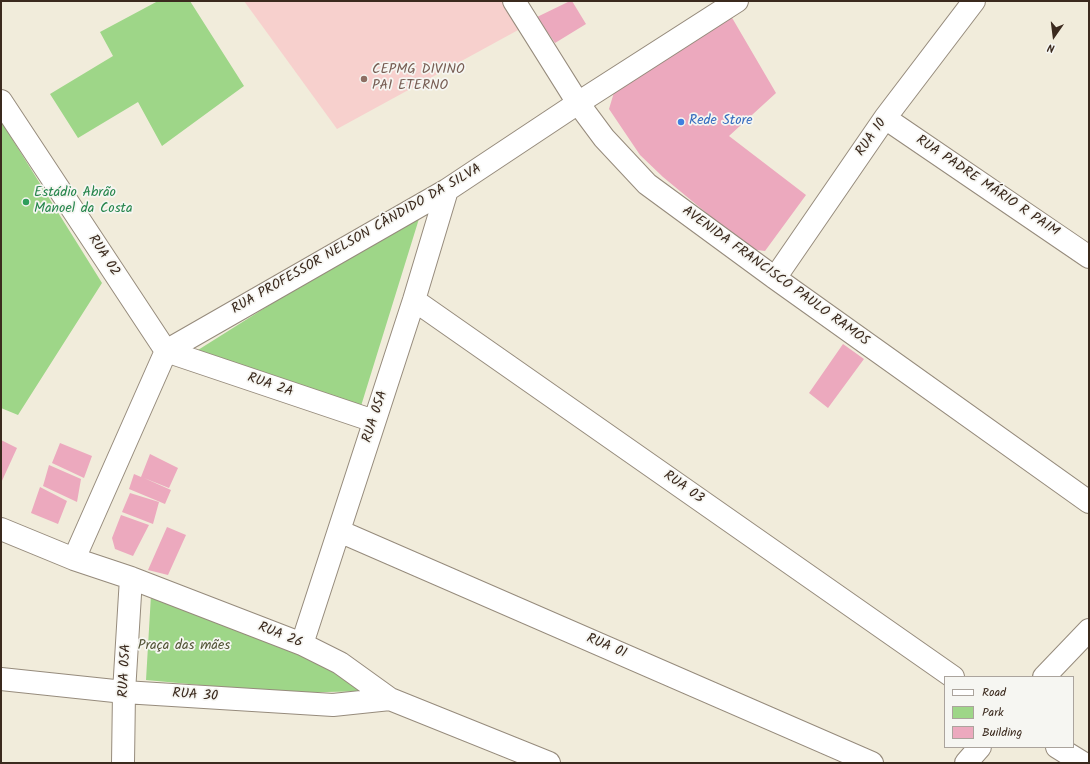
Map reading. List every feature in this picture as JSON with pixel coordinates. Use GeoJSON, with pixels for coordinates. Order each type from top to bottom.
{"type":"FeatureCollection","features":[{"type":"Feature","properties":{"kind":"street","name":"AVENIDA FRANCISCO PAULO RAMOS"},"geometry":{"type":"LineString","coordinates":[[514,1],[578,103],[604,138],[647,184],[775,278],[1089,502]]}},
{"type":"Feature","properties":{"kind":"street","name":"RUA PROFESSOR NELSON CÂNDIDO DA SILVA"},"geometry":{"type":"LineString","coordinates":[[166,351],[447,190],[578,103],[737,1]]}},
{"type":"Feature","properties":{"kind":"street","name":"RUA 10"},"geometry":{"type":"LineString","coordinates":[[775,278],[885,118],[974,1]]}},
{"type":"Feature","properties":{"kind":"street","name":"RUA 02"},"geometry":{"type":"LineString","coordinates":[[1,101],[166,351]]}},
{"type":"Feature","properties":{"kind":"street","name":"RUA PADRE MÁRIO R PAIM"},"geometry":{"type":"LineString","coordinates":[[885,118],[1089,257]]}},
{"type":"Feature","properties":{"kind":"street","name":"RUA 05A"},"geometry":{"type":"LineString","coordinates":[[302,644],[414,300],[447,190]]}},
{"type":"Feature","properties":{"kind":"street","name":"RUA 03"},"geometry":{"type":"LineString","coordinates":[[414,300],[952,676]]}},
{"type":"Feature","properties":{"kind":"street","name":"RUA 2A"},"geometry":{"type":"LineString","coordinates":[[166,351],[374,421]]}},
{"type":"Feature","properties":{"kind":"street"},"geometry":{"type":"LineString","coordinates":[[74,559],[166,351]]}},
{"type":"Feature","properties":{"kind":"street","name":"RUA 26"},"geometry":{"type":"LineString","coordinates":[[1,529],[74,559],[131,578],[302,644],[340,663],[390,699],[549,763]]}},
{"type":"Feature","properties":{"kind":"street","name":"RUA 01"},"geometry":{"type":"LineString","coordinates":[[339,531],[872,763]]}},
{"type":"Feature","properties":{"kind":"street","name":"RUA 05A"},"geometry":{"type":"LineString","coordinates":[[123,763],[124,692],[131,578]]}},
{"type":"Feature","properties":{"kind":"street"},"geometry":{"type":"LineString","coordinates":[[1045,676],[1089,630]]}},
{"type":"Feature","properties":{"kind":"street","name":"RUA 30"},"geometry":{"type":"LineString","coordinates":[[1,679],[124,692],[333,705],[390,699]]}},
{"type":"Feature","properties":{"kind":"street"},"geometry":{"type":"LineString","coordinates":[[966,763],[979,748]]}},
{"type":"Feature","properties":{"kind":"street"},"geometry":{"type":"LineString","coordinates":[[1060,748],[1082,763]]}},
{"type":"Feature","properties":{"kind":"shaded area","name":"CEPMG DIVINO PAI ETERNO"},"geometry":{"type":"Polygon","coordinates":[[[244,1],[502,1],[520,29],[337,129],[244,1]]]}},
{"type":"Feature","properties":{"kind":"green space"},"geometry":{"type":"Polygon","coordinates":[[[158,1],[190,1],[244,86],[162,146],[138,102],[78,138],[50,94],[113,56],[100,32],[158,1]]]}},
{"type":"Feature","properties":{"kind":"green space","name":"Estádio Abrão Manoel da Costa"},"geometry":{"type":"Polygon","coordinates":[[[1,121],[102,283],[18,415],[1,408],[1,121]]]}},
{"type":"Feature","properties":{"kind":"green space"},"geometry":{"type":"Polygon","coordinates":[[[422,209],[361,406],[203,359],[198,350],[422,209]]]}},
{"type":"Feature","properties":{"kind":"green space","name":"Praça das mães"},"geometry":{"type":"Polygon","coordinates":[[[151,595],[308,654],[368,691],[286,693],[146,680],[151,595]]]}},
{"type":"Feature","properties":{"kind":"building"},"geometry":{"type":"Polygon","coordinates":[[[572,1],[586,24],[555,43],[537,17],[572,1]]]}},
{"type":"Feature","properties":{"kind":"building","name":"Rede Store"},"geometry":{"type":"Polygon","coordinates":[[[731,16],[776,93],[729,136],[806,195],[765,251],[750,249],[663,177],[640,155],[609,109],[615,89],[731,16]]]}},
{"type":"Feature","properties":{"kind":"building"},"geometry":{"type":"Polygon","coordinates":[[[843,344],[864,359],[828,408],[809,393],[843,344]]]}},
{"type":"Feature","properties":{"kind":"building"},"geometry":{"type":"Polygon","coordinates":[[[1,440],[17,448],[1,483],[1,440]]]}},
{"type":"Feature","properties":{"kind":"building"},"geometry":{"type":"Polygon","coordinates":[[[60,443],[92,456],[84,478],[52,463],[60,443]]]}},
{"type":"Feature","properties":{"kind":"building"},"geometry":{"type":"Polygon","coordinates":[[[150,454],[178,468],[169,488],[144,478],[171,490],[165,504],[129,489],[134,474],[141,477],[150,454]]]}},
{"type":"Feature","properties":{"kind":"building"},"geometry":{"type":"Polygon","coordinates":[[[49,465],[81,479],[77,502],[43,486],[49,465]]]}},
{"type":"Feature","properties":{"kind":"building"},"geometry":{"type":"Polygon","coordinates":[[[40,487],[67,501],[58,524],[31,513],[40,487]]]}},
{"type":"Feature","properties":{"kind":"building"},"geometry":{"type":"Polygon","coordinates":[[[130,493],[159,502],[153,524],[122,512],[130,493]]]}},
{"type":"Feature","properties":{"kind":"building"},"geometry":{"type":"Polygon","coordinates":[[[121,515],[149,525],[133,556],[115,549],[112,538],[121,515]]]}},
{"type":"Feature","properties":{"kind":"building"},"geometry":{"type":"Polygon","coordinates":[[[167,527],[186,535],[168,575],[148,570],[167,527]]]}},
{"type":"Feature","properties":{"kind":"place","name":"CEPMG DIVINO PAI ETERNO"},"geometry":{"type":"Point","coordinates":[364,79]}},
{"type":"Feature","properties":{"kind":"place","name":"Rede Store"},"geometry":{"type":"Point","coordinates":[681,122]}},
{"type":"Feature","properties":{"kind":"place","name":"Estádio Abrão Manoel da Costa"},"geometry":{"type":"Point","coordinates":[26,202]}}]}
